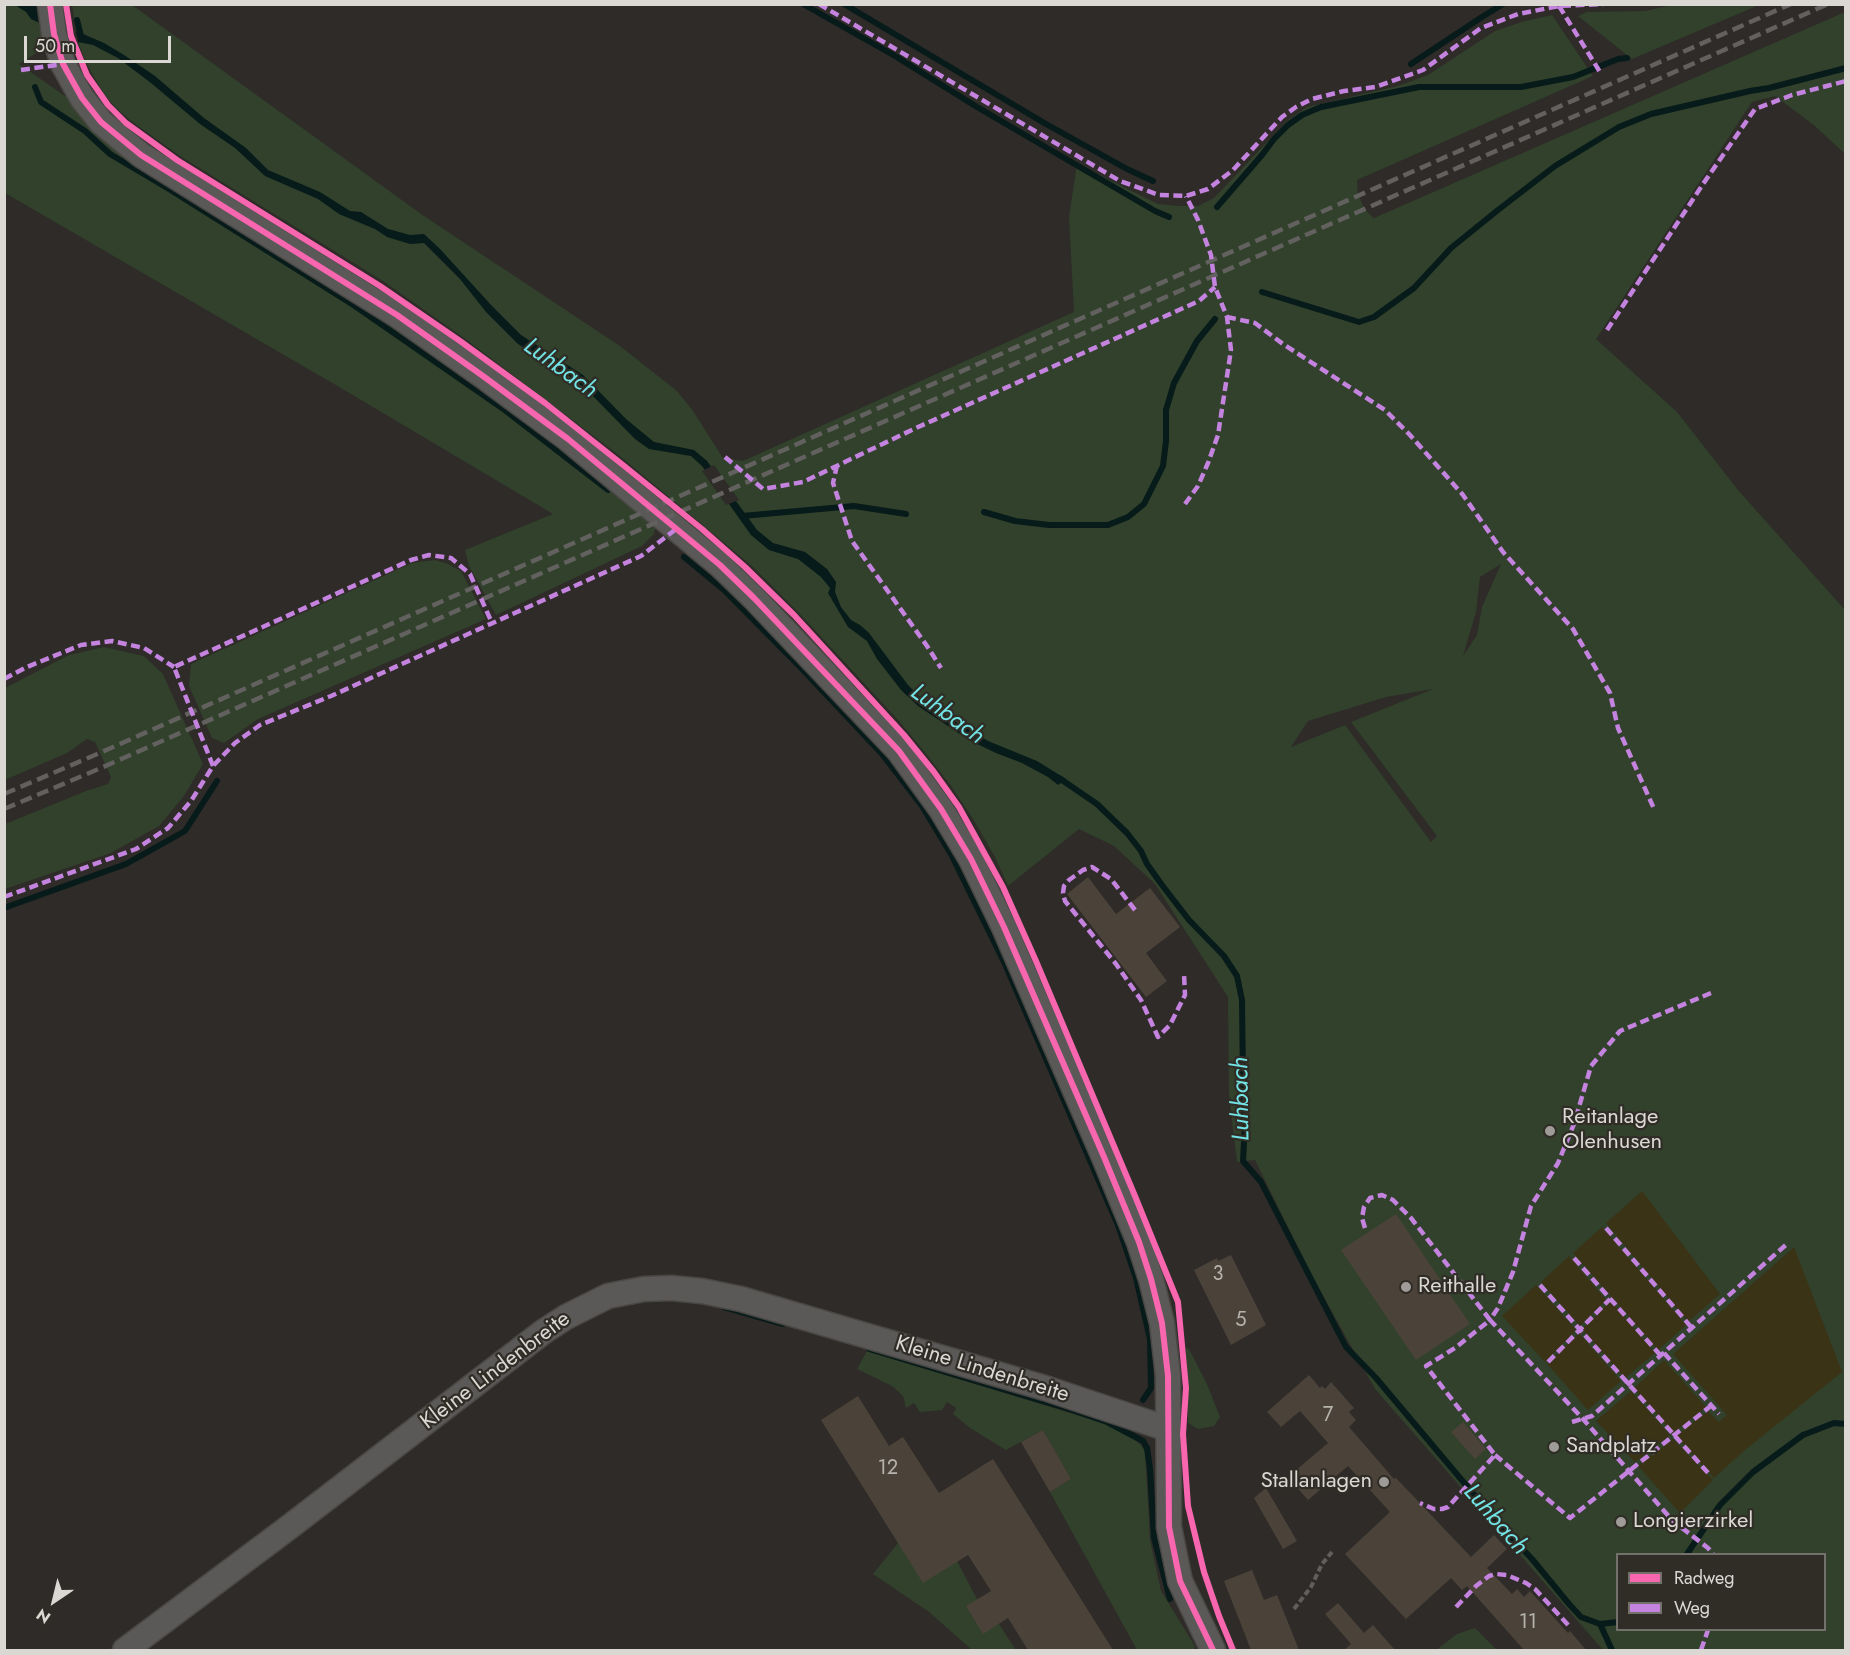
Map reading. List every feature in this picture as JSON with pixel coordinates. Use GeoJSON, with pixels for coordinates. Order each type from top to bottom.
{"type":"FeatureCollection","features":[{"type":"Feature","properties":{"kind":"street"},"geometry":{"type":"LineString","coordinates":[[50,4],[54,34],[72,82],[101,122],[122,141],[397,315],[568,439],[729,573],[829,675],[899,751],[941,809],[971,859],[995,908],[1104,1157],[1139,1242],[1151,1279],[1162,1323],[1168,1376],[1169,1527],[1180,1581],[1211,1649]]}},
{"type":"Feature","properties":{"kind":"street","name":"Kleine Lindenbreite"},"geometry":{"type":"LineString","coordinates":[[125,1650],[543,1332],[566,1317],[608,1296],[644,1289],[671,1288],[702,1291],[741,1299],[1045,1388],[1168,1429]]}},
{"type":"Feature","properties":{"kind":"path"},"geometry":{"type":"LineString","coordinates":[[1294,1609],[1311,1587],[1322,1564],[1332,1552]]}},
{"type":"Feature","properties":{"kind":"green space"},"geometry":{"type":"Polygon","coordinates":[[[1677,4],[1759,5],[1632,59],[1578,16],[1587,12],[1645,11],[1677,4]]]}},
{"type":"Feature","properties":{"kind":"green space"},"geometry":{"type":"Polygon","coordinates":[[[5,5],[36,5],[43,42],[41,50],[19,64],[495,396],[656,523],[654,534],[642,546],[496,615],[469,566],[465,550],[553,514],[5,193],[5,5]]]}},
{"type":"Feature","properties":{"kind":"green space"},"geometry":{"type":"Polygon","coordinates":[[[72,5],[132,5],[424,216],[620,346],[677,391],[693,411],[723,458],[743,461],[1074,312],[1069,217],[1077,164],[1158,204],[1198,206],[1214,198],[1288,120],[1307,107],[1398,86],[1428,75],[1495,31],[1552,15],[1593,76],[1357,180],[1358,194],[1365,210],[1374,218],[1845,12],[1845,154],[1815,126],[1775,96],[1752,102],[1596,339],[1677,412],[1738,490],[1845,610],[1845,1650],[1603,1650],[1375,1389],[1311,1274],[1255,1160],[1237,1162],[1229,1095],[1228,997],[1155,884],[1114,846],[1079,829],[1008,886],[996,859],[973,819],[927,755],[899,721],[752,566],[616,453],[464,338],[383,281],[180,156],[130,120],[104,94],[86,63],[78,42],[72,5]],[[1501,564],[1480,577],[1476,612],[1463,656],[1477,635],[1482,607],[1501,564]],[[1433,689],[1386,697],[1308,721],[1291,747],[1345,725],[1431,842],[1437,836],[1351,722],[1433,689]]]}},
{"type":"Feature","properties":{"kind":"green space"},"geometry":{"type":"Polygon","coordinates":[[[435,560],[461,571],[486,619],[258,719],[224,743],[212,738],[189,686],[191,664],[412,563],[435,560]]]}},
{"type":"Feature","properties":{"kind":"green space"},"geometry":{"type":"Polygon","coordinates":[[[104,647],[144,656],[163,674],[203,764],[184,796],[159,826],[111,853],[5,889],[5,824],[108,784],[111,777],[95,742],[87,739],[67,753],[5,780],[5,688],[69,655],[104,647]]]}},
{"type":"Feature","properties":{"kind":"green space"},"geometry":{"type":"Polygon","coordinates":[[[1189,1349],[1207,1384],[1220,1417],[1214,1426],[1198,1429],[1188,1423],[1188,1390],[1184,1350],[1189,1349]]]}},
{"type":"Feature","properties":{"kind":"green space"},"geometry":{"type":"Polygon","coordinates":[[[867,1351],[1106,1424],[1130,1436],[1141,1445],[1145,1452],[1150,1540],[1161,1591],[1195,1646],[1194,1650],[1137,1650],[1050,1492],[1071,1479],[1043,1430],[1006,1450],[970,1428],[953,1414],[956,1408],[947,1402],[942,1410],[920,1412],[914,1403],[906,1408],[903,1396],[892,1386],[857,1369],[867,1351]]]}},
{"type":"Feature","properties":{"kind":"green space"},"geometry":{"type":"Polygon","coordinates":[[[898,1543],[957,1561],[977,1599],[999,1624],[1016,1650],[972,1650],[929,1612],[873,1574],[898,1543]]]}},
{"type":"Feature","properties":{"kind":"green space"},"geometry":{"type":"Polygon","coordinates":[[[1475,1628],[1497,1650],[1436,1650],[1457,1634],[1475,1628]]]}},
{"type":"Feature","properties":{"kind":"sand"},"geometry":{"type":"Polygon","coordinates":[[[1642,1191],[1720,1294],[1688,1322],[1606,1223],[1642,1191]]]}},
{"type":"Feature","properties":{"kind":"sand"},"geometry":{"type":"Polygon","coordinates":[[[1602,1227],[1686,1325],[1658,1350],[1573,1253],[1602,1227]]]}},
{"type":"Feature","properties":{"kind":"sand"},"geometry":{"type":"Polygon","coordinates":[[[1794,1247],[1842,1372],[1714,1478],[1676,1436],[1708,1411],[1719,1422],[1727,1415],[1673,1354],[1794,1247]]]}},
{"type":"Feature","properties":{"kind":"sand"},"geometry":{"type":"Polygon","coordinates":[[[1569,1256],[1606,1300],[1580,1326],[1541,1282],[1569,1256]]]}},
{"type":"Feature","properties":{"kind":"sand"},"geometry":{"type":"Polygon","coordinates":[[[1536,1285],[1576,1330],[1545,1362],[1502,1316],[1536,1285]]]}},
{"type":"Feature","properties":{"kind":"sand"},"geometry":{"type":"Polygon","coordinates":[[[1611,1301],[1655,1353],[1625,1378],[1582,1329],[1611,1301]]]}},
{"type":"Feature","properties":{"kind":"sand"},"geometry":{"type":"Polygon","coordinates":[[[1579,1333],[1621,1381],[1588,1410],[1547,1364],[1579,1333]]]}},
{"type":"Feature","properties":{"kind":"sand"},"geometry":{"type":"Polygon","coordinates":[[[1664,1360],[1706,1407],[1673,1433],[1634,1388],[1664,1360]]]}},
{"type":"Feature","properties":{"kind":"sand"},"geometry":{"type":"Polygon","coordinates":[[[1631,1391],[1670,1435],[1635,1462],[1596,1421],[1631,1391]]]}},
{"type":"Feature","properties":{"kind":"sand"},"geometry":{"type":"Polygon","coordinates":[[[1673,1439],[1713,1480],[1680,1513],[1638,1466],[1673,1439]]]}},
{"type":"Feature","properties":{"kind":"water"},"geometry":{"type":"Polygon","coordinates":[[[15,5],[36,6],[76,31],[124,55],[155,76],[204,118],[246,148],[268,170],[320,192],[350,211],[361,212],[388,229],[410,235],[424,234],[521,335],[583,375],[626,419],[654,442],[694,450],[707,461],[757,530],[773,543],[805,552],[827,569],[836,582],[835,592],[841,607],[851,620],[869,633],[908,685],[923,700],[988,741],[1037,761],[1066,779],[1058,785],[1022,763],[969,740],[918,706],[901,690],[877,659],[867,641],[848,627],[828,593],[830,588],[821,577],[798,559],[769,550],[751,535],[702,466],[691,456],[649,449],[635,439],[589,392],[569,376],[518,344],[486,312],[460,279],[424,243],[410,244],[387,237],[375,229],[339,214],[318,199],[265,176],[235,148],[200,124],[118,58],[31,19],[26,12],[15,5]]]}},
{"type":"Feature","properties":{"kind":"pier"},"geometry":{"type":"Polygon","coordinates":[[[39,4],[75,27],[79,45],[39,26],[36,5],[39,4]]]}},
{"type":"Feature","properties":{"kind":"pier"},"geometry":{"type":"Polygon","coordinates":[[[714,465],[739,500],[726,505],[702,471],[714,465]]]}},
{"type":"Feature","properties":{"kind":"building"},"geometry":{"type":"Polygon","coordinates":[[[1088,877],[1116,914],[1150,888],[1180,927],[1146,953],[1167,981],[1146,997],[1067,894],[1088,877]]]}},
{"type":"Feature","properties":{"kind":"building","name":"Reithalle"},"geometry":{"type":"Polygon","coordinates":[[[1396,1214],[1470,1324],[1416,1360],[1341,1250],[1396,1214]]]}},
{"type":"Feature","properties":{"kind":"building"},"geometry":{"type":"Polygon","coordinates":[[[1231,1255],[1266,1325],[1231,1345],[1194,1270],[1217,1258],[1218,1261],[1231,1255]]]}},
{"type":"Feature","properties":{"kind":"building"},"geometry":{"type":"Polygon","coordinates":[[[1309,1375],[1320,1388],[1322,1386],[1325,1389],[1331,1382],[1354,1408],[1349,1412],[1356,1420],[1349,1427],[1394,1479],[1396,1478],[1471,1557],[1494,1535],[1507,1549],[1487,1568],[1512,1594],[1517,1589],[1524,1597],[1530,1591],[1586,1650],[1524,1650],[1467,1586],[1462,1590],[1451,1578],[1406,1619],[1345,1554],[1390,1512],[1348,1466],[1308,1500],[1288,1477],[1328,1443],[1300,1411],[1281,1427],[1267,1412],[1309,1375]]]}},
{"type":"Feature","properties":{"kind":"building"},"geometry":{"type":"Polygon","coordinates":[[[858,1396],[889,1446],[903,1437],[939,1493],[993,1459],[1113,1650],[1028,1650],[1008,1618],[983,1634],[966,1606],[991,1591],[968,1555],[923,1583],[821,1420],[858,1396]]]}},
{"type":"Feature","properties":{"kind":"building"},"geometry":{"type":"Polygon","coordinates":[[[1463,1422],[1486,1449],[1475,1459],[1451,1432],[1463,1422]]]}},
{"type":"Feature","properties":{"kind":"building"},"geometry":{"type":"Polygon","coordinates":[[[1043,1430],[1071,1479],[1050,1492],[1021,1442],[1043,1430]]]}},
{"type":"Feature","properties":{"kind":"building"},"geometry":{"type":"Polygon","coordinates":[[[1266,1488],[1297,1541],[1283,1549],[1254,1498],[1266,1488]]]}},
{"type":"Feature","properties":{"kind":"building"},"geometry":{"type":"Polygon","coordinates":[[[1252,1570],[1264,1600],[1277,1595],[1299,1650],[1251,1650],[1224,1581],[1252,1570]]]}},
{"type":"Feature","properties":{"kind":"building"},"geometry":{"type":"Polygon","coordinates":[[[1338,1603],[1364,1633],[1373,1625],[1395,1650],[1344,1650],[1351,1644],[1325,1614],[1338,1603]]]}},
{"type":"Feature","properties":{"kind":"waterway"},"geometry":{"type":"LineString","coordinates":[[803,4],[895,56],[977,107],[1155,211],[1169,217]]}},
{"type":"Feature","properties":{"kind":"waterway"},"geometry":{"type":"LineString","coordinates":[[844,4],[1046,124],[1153,181]]}},
{"type":"Feature","properties":{"kind":"waterway"},"geometry":{"type":"LineString","coordinates":[[1411,64],[1503,4]]}},
{"type":"Feature","properties":{"kind":"waterway"},"geometry":{"type":"LineString","coordinates":[[77,20],[81,36]]}},
{"type":"Feature","properties":{"kind":"waterway"},"geometry":{"type":"LineString","coordinates":[[1217,207],[1288,125],[1302,115],[1321,107],[1419,87],[1521,87],[1573,77],[1618,59],[1627,58]]}},
{"type":"Feature","properties":{"kind":"waterway"},"geometry":{"type":"LineString","coordinates":[[1262,292],[1359,322],[1374,317],[1414,288],[1451,248],[1498,210],[1555,166],[1619,127],[1651,114],[1846,68]]}},
{"type":"Feature","properties":{"kind":"waterway"},"geometry":{"type":"LineString","coordinates":[[35,87],[41,102],[85,131],[110,154],[355,306],[502,408],[608,490]]}},
{"type":"Feature","properties":{"kind":"waterway"},"geometry":{"type":"LineString","coordinates":[[984,512],[1015,521],[1049,525],[1108,525],[1128,517],[1144,504],[1163,466],[1166,410],[1174,383],[1197,341],[1215,319]]}},
{"type":"Feature","properties":{"kind":"waterway"},"geometry":{"type":"LineString","coordinates":[[742,516],[854,506],[906,514]]}},
{"type":"Feature","properties":{"kind":"waterway"},"geometry":{"type":"LineString","coordinates":[[684,557],[724,590],[882,754],[922,806],[951,854],[1005,964],[1118,1225],[1136,1278],[1150,1339],[1151,1388],[1143,1400]]}},
{"type":"Feature","properties":{"kind":"waterway","name":"Luhbach"},"geometry":{"type":"LineString","coordinates":[[1059,778],[1097,804],[1127,833],[1162,885],[1189,920],[1224,956],[1237,976],[1242,1000],[1243,1083],[1239,1102],[1245,1124],[1243,1161],[1261,1182],[1346,1347],[1376,1378],[1569,1604],[1581,1617],[1600,1624],[1612,1650]]}},
{"type":"Feature","properties":{"kind":"waterway"},"geometry":{"type":"LineString","coordinates":[[4,908],[126,864],[185,831],[217,781]]}},
{"type":"Feature","properties":{"kind":"waterway"},"geometry":{"type":"LineString","coordinates":[[724,1307],[783,1324]]}},
{"type":"Feature","properties":{"kind":"waterway"},"geometry":{"type":"LineString","coordinates":[[869,1349],[1072,1410],[1107,1422],[1143,1441],[1147,1448],[1150,1469],[1154,1538],[1170,1599]]}},
{"type":"Feature","properties":{"kind":"waterway"},"geometry":{"type":"LineString","coordinates":[[1688,1553],[1720,1505],[1753,1472],[1803,1435],[1834,1423],[1846,1424]]}},
{"type":"Feature","properties":{"kind":"waterway"},"geometry":{"type":"LineString","coordinates":[[1600,1624],[1616,1622]]}},
{"type":"Feature","properties":{"kind":"railway"},"geometry":{"type":"LineString","coordinates":[[4,794],[1791,4]]}},
{"type":"Feature","properties":{"kind":"railway"},"geometry":{"type":"LineString","coordinates":[[4,809],[1828,4]]}},
{"type":"Feature","properties":{"kind":"marked path"},"geometry":{"type":"LineString","coordinates":[[819,4],[1120,181],[1159,195],[1186,196],[1208,189],[1233,170],[1282,117],[1312,99],[1344,91],[1375,87],[1423,70],[1481,28],[1518,14],[1559,6],[1604,4]]}},
{"type":"Feature","properties":{"kind":"marked path"},"geometry":{"type":"LineString","coordinates":[[1559,6],[1600,72]]}},
{"type":"Feature","properties":{"kind":"marked path"},"geometry":{"type":"LineString","coordinates":[[21,70],[63,64]]}},
{"type":"Feature","properties":{"kind":"marked path"},"geometry":{"type":"LineString","coordinates":[[1607,330],[1755,109],[1792,95],[1846,81]]}},
{"type":"Feature","properties":{"kind":"marked path"},"geometry":{"type":"LineString","coordinates":[[1185,504],[1198,486],[1218,435],[1231,350],[1227,317],[1215,287],[1211,255],[1186,196]]}},
{"type":"Feature","properties":{"kind":"marked path"},"geometry":{"type":"LineString","coordinates":[[725,457],[763,489],[803,482],[916,428],[1199,301],[1215,287]]}},
{"type":"Feature","properties":{"kind":"marked path"},"geometry":{"type":"LineString","coordinates":[[1227,317],[1255,323],[1283,344],[1385,410],[1463,495],[1503,552],[1573,629],[1610,693],[1618,728],[1655,811]]}},
{"type":"Feature","properties":{"kind":"marked path"},"geometry":{"type":"LineString","coordinates":[[837,465],[833,483],[852,541],[941,668]]}},
{"type":"Feature","properties":{"kind":"marked path"},"geometry":{"type":"LineString","coordinates":[[4,897],[136,849],[168,828],[191,801],[213,766],[235,743],[260,725],[331,696],[641,556],[676,529]]}},
{"type":"Feature","properties":{"kind":"marked path"},"geometry":{"type":"LineString","coordinates":[[213,766],[174,667],[411,560],[429,555],[451,558],[470,574],[492,623]]}},
{"type":"Feature","properties":{"kind":"marked path"},"geometry":{"type":"LineString","coordinates":[[4,679],[81,645],[112,641],[144,648],[174,667]]}},
{"type":"Feature","properties":{"kind":"marked path"},"geometry":{"type":"LineString","coordinates":[[1135,910],[1111,879],[1092,867],[1083,870],[1064,886],[1065,901],[1116,964],[1141,1000],[1158,1037],[1170,1025],[1185,995],[1184,974]]}},
{"type":"Feature","properties":{"kind":"marked path"},"geometry":{"type":"LineString","coordinates":[[1711,993],[1620,1031],[1591,1066],[1574,1124],[1558,1163],[1531,1206],[1513,1272],[1498,1308],[1490,1320],[1583,1419],[1673,1521],[1712,1553]]}},
{"type":"Feature","properties":{"kind":"marked path"},"geometry":{"type":"LineString","coordinates":[[1365,1228],[1362,1218],[1364,1207],[1370,1198],[1382,1195],[1393,1200],[1411,1218],[1490,1320],[1455,1348],[1426,1366],[1495,1455],[1448,1507],[1434,1509],[1420,1503]]}},
{"type":"Feature","properties":{"kind":"marked path"},"geometry":{"type":"LineString","coordinates":[[1606,1228],[1692,1328]]}},
{"type":"Feature","properties":{"kind":"marked path"},"geometry":{"type":"LineString","coordinates":[[1572,1422],[1592,1416],[1788,1243]]}},
{"type":"Feature","properties":{"kind":"marked path"},"geometry":{"type":"LineString","coordinates":[[1574,1258],[1661,1356]]}},
{"type":"Feature","properties":{"kind":"marked path"},"geometry":{"type":"LineString","coordinates":[[1540,1285],[1709,1474]]}},
{"type":"Feature","properties":{"kind":"marked path"},"geometry":{"type":"LineString","coordinates":[[1548,1362],[1610,1299]]}},
{"type":"Feature","properties":{"kind":"marked path"},"geometry":{"type":"LineString","coordinates":[[1664,1353],[1719,1414]]}},
{"type":"Feature","properties":{"kind":"marked path"},"geometry":{"type":"LineString","coordinates":[[1495,1455],[1570,1518],[1712,1405]]}},
{"type":"Feature","properties":{"kind":"marked path"},"geometry":{"type":"LineString","coordinates":[[1456,1607],[1489,1576],[1507,1575],[1535,1589],[1570,1627]]}},
{"type":"Feature","properties":{"kind":"marked path"},"geometry":{"type":"LineString","coordinates":[[1701,1650],[1708,1631]]}},
{"type":"Feature","properties":{"kind":"cycle path"},"geometry":{"type":"LineString","coordinates":[[50,4],[54,34],[63,64],[82,98],[101,122],[141,155],[397,315],[568,439],[720,565],[754,598],[899,751],[941,809],[971,859],[1004,927],[1104,1157],[1139,1242],[1151,1279],[1162,1323],[1168,1376],[1169,1527],[1180,1581],[1213,1650]]}},
{"type":"Feature","properties":{"kind":"cycle path"},"geometry":{"type":"LineString","coordinates":[[66,4],[71,36],[87,75],[108,105],[126,123],[177,160],[380,286],[460,341],[545,403],[702,529],[794,615],[904,735],[959,807],[1003,887],[1036,961],[1178,1302],[1186,1388],[1183,1434],[1188,1506],[1204,1572],[1233,1650]]}},
{"type":"Feature","properties":{"kind":"place","name":"Reitanlage Olenhusen"},"geometry":{"type":"Point","coordinates":[1550,1131]}},
{"type":"Feature","properties":{"kind":"place","name":"Reithalle"},"geometry":{"type":"Point","coordinates":[1406,1287]}},
{"type":"Feature","properties":{"kind":"place","name":"Sandplatz"},"geometry":{"type":"Point","coordinates":[1554,1447]}},
{"type":"Feature","properties":{"kind":"place","name":"Stallanlagen"},"geometry":{"type":"Point","coordinates":[1384,1482]}},
{"type":"Feature","properties":{"kind":"place","name":"Longierzirkel"},"geometry":{"type":"Point","coordinates":[1621,1522]}}]}
